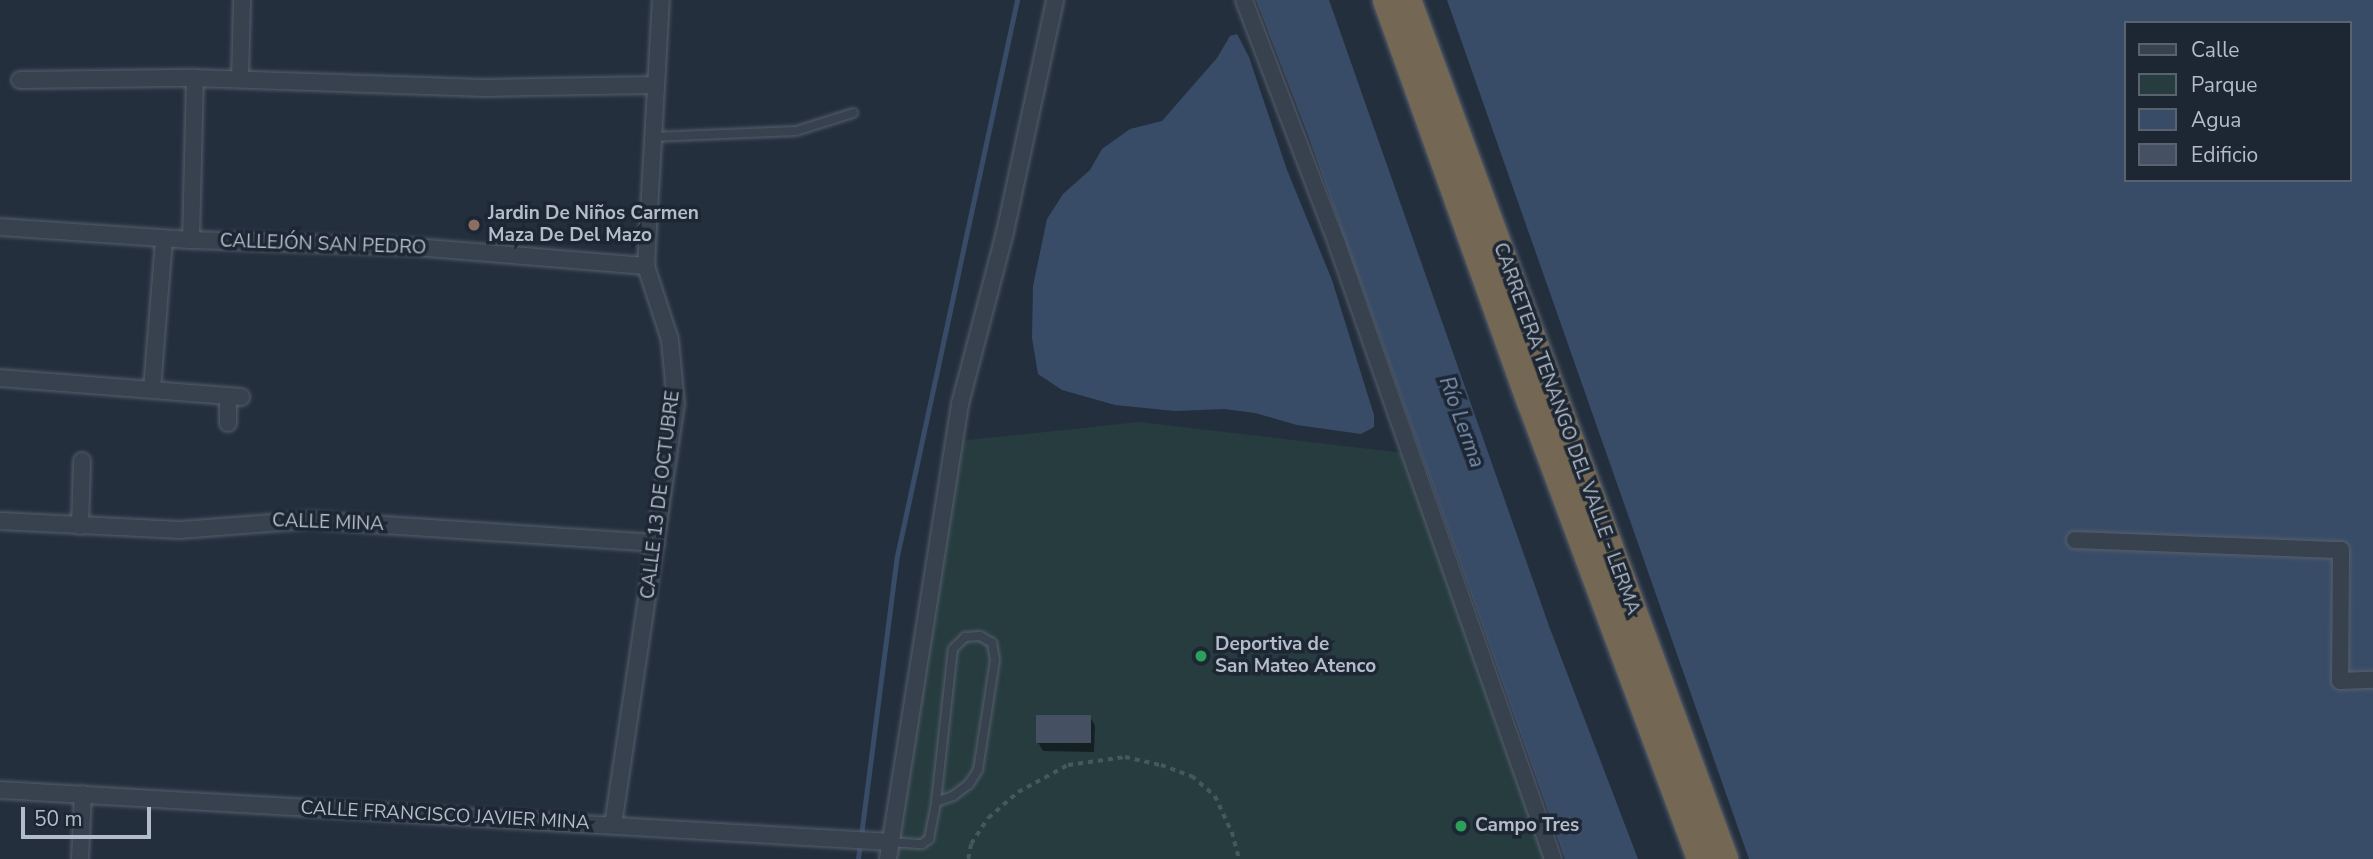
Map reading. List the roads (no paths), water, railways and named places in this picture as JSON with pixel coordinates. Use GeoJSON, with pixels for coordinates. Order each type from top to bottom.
{"type":"FeatureCollection","features":[{"type":"Feature","properties":{"kind":"highway"},"geometry":{"type":"LineString","coordinates":[[1387,0],[1532,404],[1701,859]]}},
{"type":"Feature","properties":{"kind":"highway","name":"CARRETERA TENANGO DEL VALLE - LERMA"},"geometry":{"type":"LineString","coordinates":[[1407,0],[1724,859]]}},
{"type":"Feature","properties":{"kind":"street"},"geometry":{"type":"LineString","coordinates":[[240,79],[242,0]]}},
{"type":"Feature","properties":{"kind":"street","name":"CALLE 13 DE OCTUBRE"},"geometry":{"type":"LineString","coordinates":[[613,825],[676,404],[676,374],[670,340],[646,266],[660,0]]}},
{"type":"Feature","properties":{"kind":"street"},"geometry":{"type":"LineString","coordinates":[[888,859],[960,404],[1005,232],[1055,0]]}},
{"type":"Feature","properties":{"kind":"street"},"geometry":{"type":"LineString","coordinates":[[1244,0],[1337,244],[1553,859]]}},
{"type":"Feature","properties":{"kind":"street"},"geometry":{"type":"LineString","coordinates":[[191,240],[195,78]]}},
{"type":"Feature","properties":{"kind":"street"},"geometry":{"type":"LineString","coordinates":[[20,80],[195,78],[484,88],[656,85]]}},
{"type":"Feature","properties":{"kind":"street","name":"CALLEJÓN SAN PEDRO"},"geometry":{"type":"LineString","coordinates":[[0,227],[164,239],[414,247],[646,266]]}},
{"type":"Feature","properties":{"kind":"street"},"geometry":{"type":"LineString","coordinates":[[152,389],[164,239]]}},
{"type":"Feature","properties":{"kind":"street"},"geometry":{"type":"LineString","coordinates":[[0,378],[234,397],[228,423]]}},
{"type":"Feature","properties":{"kind":"street"},"geometry":{"type":"LineString","coordinates":[[80,527],[82,461]]}},
{"type":"Feature","properties":{"kind":"street","name":"CALLE MINA"},"geometry":{"type":"LineString","coordinates":[[0,521],[180,530],[309,520],[656,543]]}},
{"type":"Feature","properties":{"kind":"street"},"geometry":{"type":"LineString","coordinates":[[2075,540],[2341,550],[2340,681],[2373,680]]}},
{"type":"Feature","properties":{"kind":"street","name":"CALLE FRANCISCO JAVIER MINA"},"geometry":{"type":"LineString","coordinates":[[0,790],[890,842]]}},
{"type":"Feature","properties":{"kind":"street"},"geometry":{"type":"LineString","coordinates":[[80,859],[83,794]]}},
{"type":"Feature","properties":{"kind":"lane"},"geometry":{"type":"LineString","coordinates":[[653,137],[796,131],[853,113]]}},
{"type":"Feature","properties":{"kind":"lane"},"geometry":{"type":"LineString","coordinates":[[890,842],[922,844],[929,839],[936,802],[953,649],[965,637],[980,636],[992,643],[995,660],[978,770],[969,785],[936,802]]}},
{"type":"Feature","properties":{"kind":"water","name":"Río Lerma"},"geometry":{"type":"Polygon","coordinates":[[[1256,0],[1329,0],[1549,626],[1638,859],[1565,859],[1308,135],[1256,0]]]}},
{"type":"Feature","properties":{"kind":"water"},"geometry":{"type":"Polygon","coordinates":[[[1447,0],[2373,0],[2373,859],[1749,859],[1447,0]]]}},
{"type":"Feature","properties":{"kind":"water"},"geometry":{"type":"Polygon","coordinates":[[[1237,34],[1249,57],[1287,170],[1332,280],[1374,415],[1374,427],[1361,434],[1297,425],[1255,413],[1224,409],[1175,411],[1115,405],[1062,390],[1038,374],[1032,338],[1033,286],[1047,219],[1063,194],[1090,170],[1102,149],[1130,129],[1162,121],[1217,58],[1230,36],[1237,34]]]}},
{"type":"Feature","properties":{"kind":"waterway"},"geometry":{"type":"LineString","coordinates":[[858,859],[897,556],[1017,0]]}},
{"type":"Feature","properties":{"kind":"place","name":"Jardin De Niños Carmen Maza De Del Mazo"},"geometry":{"type":"Point","coordinates":[474,225]}},
{"type":"Feature","properties":{"kind":"place","name":"Deportiva de San Mateo Atenco"},"geometry":{"type":"Point","coordinates":[1201,656]}},
{"type":"Feature","properties":{"kind":"place","name":"Campo Tres"},"geometry":{"type":"Point","coordinates":[1461,826]}}]}
